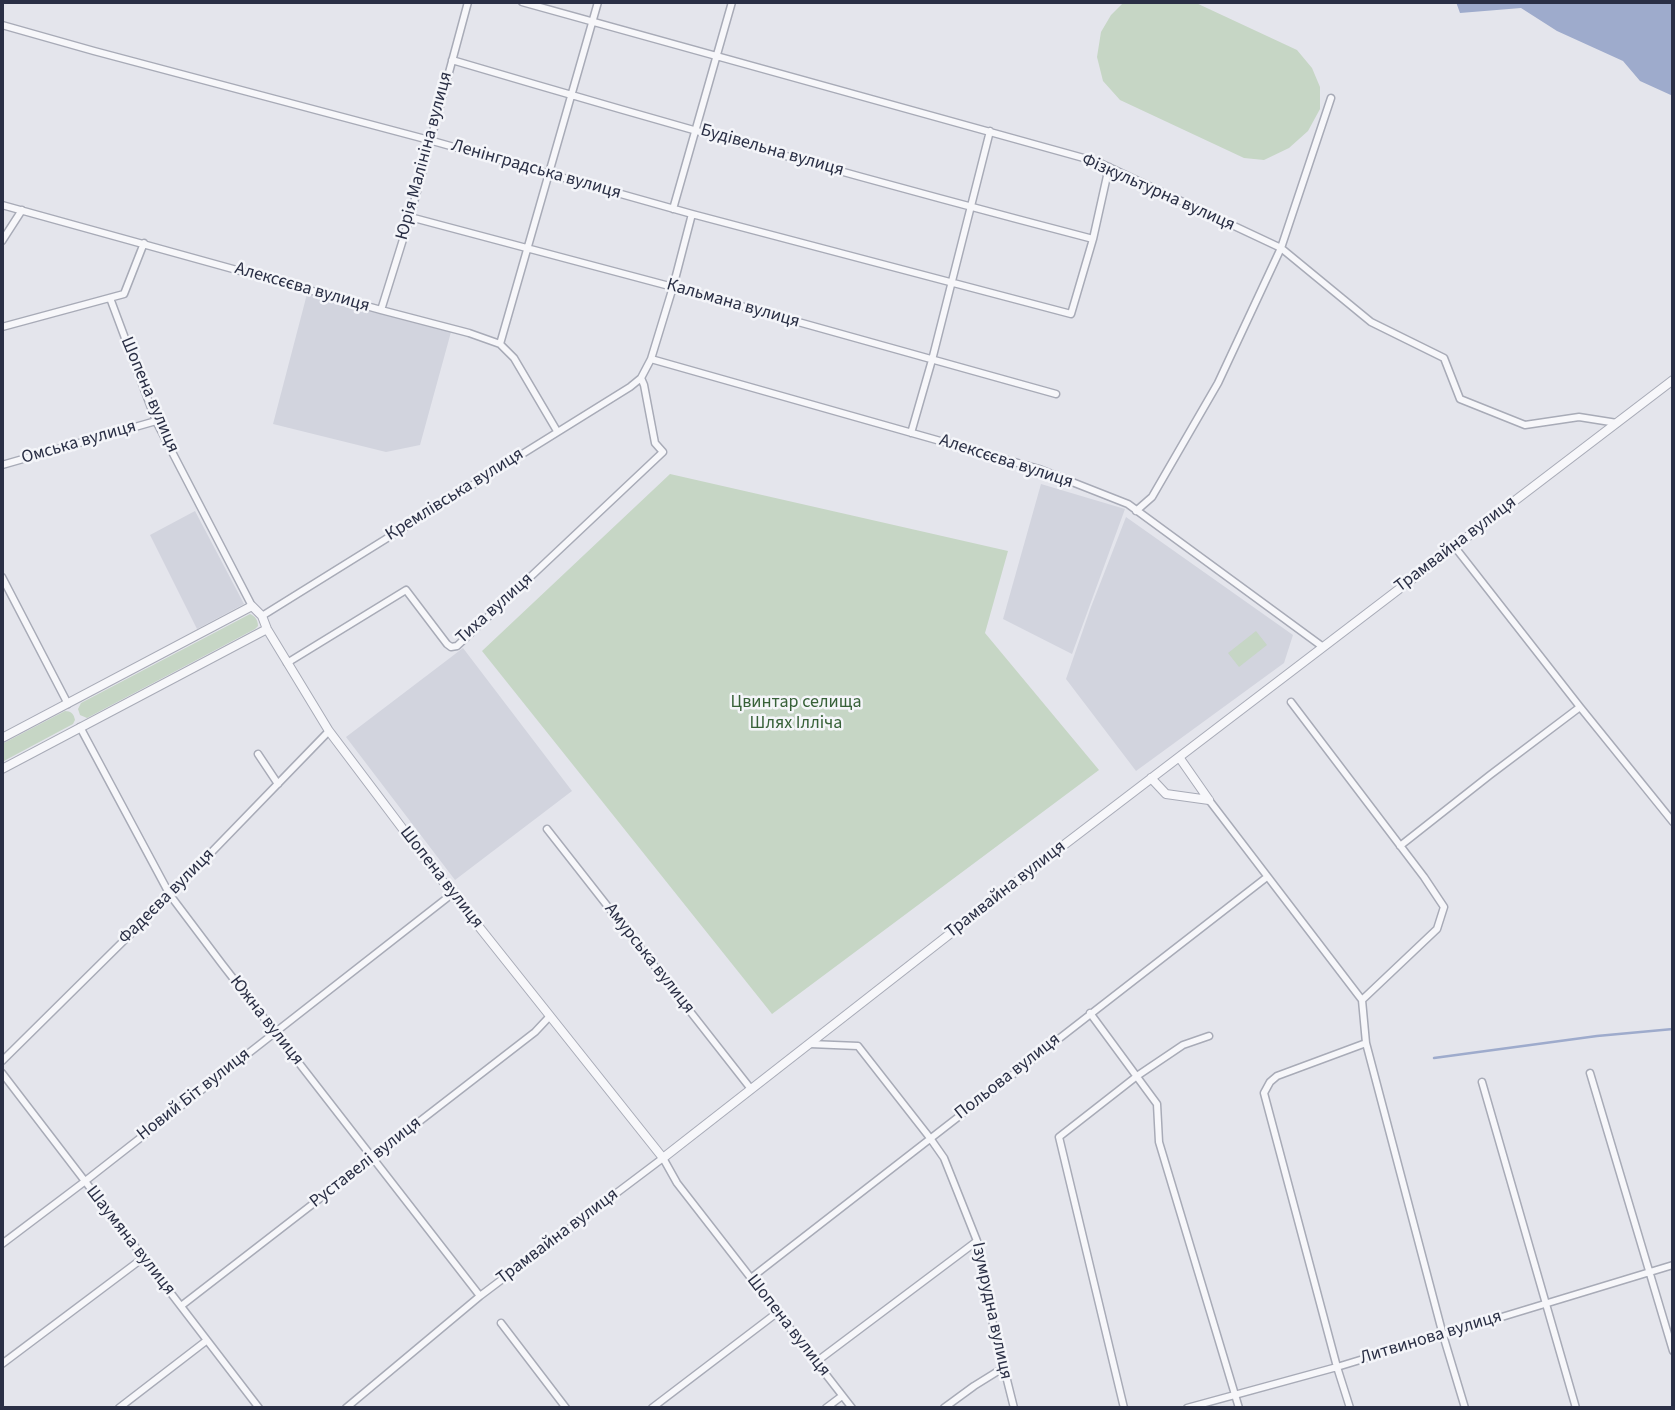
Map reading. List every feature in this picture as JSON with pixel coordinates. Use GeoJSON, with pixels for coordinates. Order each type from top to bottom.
{"type":"FeatureCollection","features":[{"type":"Feature","properties":{"kind":"street","name":"Юрія Малініна вулиця"},"geometry":{"type":"LineString","coordinates":[[381,310],[410,217],[468,2]]}},
{"type":"Feature","properties":{"kind":"street","name":"Фiзкультурна вулиця"},"geometry":{"type":"LineString","coordinates":[[522,2],[1098,162],[1281,248],[1371,322],[1444,358],[1460,399],[1525,425],[1579,417],[1617,423]]}},
{"type":"Feature","properties":{"kind":"street"},"geometry":{"type":"LineString","coordinates":[[557,431],[514,358],[500,344],[598,2]]}},
{"type":"Feature","properties":{"kind":"street"},"geometry":{"type":"LineString","coordinates":[[673,209],[732,2]]}},
{"type":"Feature","properties":{"kind":"street","name":"Ленінградська вулиця"},"geometry":{"type":"LineString","coordinates":[[2,25],[673,209],[1071,314],[1093,239]]}},
{"type":"Feature","properties":{"kind":"street","name":"Будівельна вулиця"},"geometry":{"type":"LineString","coordinates":[[452,60],[572,96],[1093,239]]}},
{"type":"Feature","properties":{"kind":"street"},"geometry":{"type":"LineString","coordinates":[[1136,511],[1152,497],[1218,383],[1281,248],[1331,98]]}},
{"type":"Feature","properties":{"kind":"street"},"geometry":{"type":"LineString","coordinates":[[911,433],[990,131]]}},
{"type":"Feature","properties":{"kind":"street"},"geometry":{"type":"LineString","coordinates":[[1093,239],[1109,167]]}},
{"type":"Feature","properties":{"kind":"street","name":"Алексєєва вулиця"},"geometry":{"type":"LineString","coordinates":[[2,205],[469,333],[500,344]]}},
{"type":"Feature","properties":{"kind":"street"},"geometry":{"type":"LineString","coordinates":[[2,241],[22,210]]}},
{"type":"Feature","properties":{"kind":"street"},"geometry":{"type":"LineString","coordinates":[[643,376],[674,288],[692,214]]}},
{"type":"Feature","properties":{"kind":"street","name":"Кальмана вулиця"},"geometry":{"type":"LineString","coordinates":[[410,217],[1056,394]]}},
{"type":"Feature","properties":{"kind":"street"},"geometry":{"type":"LineString","coordinates":[[2,327],[124,294],[144,243]]}},
{"type":"Feature","properties":{"kind":"street","name":"Шопена вулиця"},"geometry":{"type":"LineString","coordinates":[[110,298],[156,421],[252,606],[262,616],[267,629],[329,732],[452,894],[663,1157],[677,1183],[852,1408]]}},
{"type":"Feature","properties":{"kind":"street","name":"Алексєєва вулиця"},"geometry":{"type":"LineString","coordinates":[[650,359],[1039,469],[1128,505],[1323,646]]}},
{"type":"Feature","properties":{"kind":"street","name":"Кремлівська вулиця"},"geometry":{"type":"LineString","coordinates":[[262,616],[630,387],[643,376]]}},
{"type":"Feature","properties":{"kind":"street","name":"Тиха вулиця"},"geometry":{"type":"LineString","coordinates":[[288,663],[406,590],[447,644],[451,647],[457,646],[663,452],[655,443],[643,376]]}},
{"type":"Feature","properties":{"kind":"street","name":"Трамвайна вулиця"},"geometry":{"type":"LineString","coordinates":[[345,1408],[480,1296],[1151,778],[1673,380]]}},
{"type":"Feature","properties":{"kind":"street","name":"Омська вулиця"},"geometry":{"type":"LineString","coordinates":[[2,465],[156,421]]}},
{"type":"Feature","properties":{"kind":"street"},"geometry":{"type":"LineString","coordinates":[[1454,546],[1673,822]]}},
{"type":"Feature","properties":{"kind":"street"},"geometry":{"type":"LineString","coordinates":[[2,577],[68,704]]}},
{"type":"Feature","properties":{"kind":"street"},"geometry":{"type":"LineString","coordinates":[[2,738],[252,606]]}},
{"type":"Feature","properties":{"kind":"street"},"geometry":{"type":"LineString","coordinates":[[2,769],[267,629]]}},
{"type":"Feature","properties":{"kind":"street"},"geometry":{"type":"LineString","coordinates":[[1291,702],[1444,907],[1437,929],[1362,1000]]}},
{"type":"Feature","properties":{"kind":"street"},"geometry":{"type":"LineString","coordinates":[[1400,846],[1580,707]]}},
{"type":"Feature","properties":{"kind":"street","name":"Южна вулиця"},"geometry":{"type":"LineString","coordinates":[[80,727],[170,895],[480,1296]]}},
{"type":"Feature","properties":{"kind":"street","name":"Фадеєва вулиця"},"geometry":{"type":"LineString","coordinates":[[2,1061],[170,895],[329,732]]}},
{"type":"Feature","properties":{"kind":"street"},"geometry":{"type":"LineString","coordinates":[[258,754],[278,784]]}},
{"type":"Feature","properties":{"kind":"street"},"geometry":{"type":"LineString","coordinates":[[1179,757],[1362,1000],[1366,1043],[1443,1335],[1465,1408]]}},
{"type":"Feature","properties":{"kind":"street"},"geometry":{"type":"LineString","coordinates":[[1151,778],[1166,794],[1209,800]]}},
{"type":"Feature","properties":{"kind":"street","name":"Амурська вулиця"},"geometry":{"type":"LineString","coordinates":[[547,829],[751,1089]]}},
{"type":"Feature","properties":{"kind":"street","name":"Польова вулиця"},"geometry":{"type":"LineString","coordinates":[[751,1278],[1267,877]]}},
{"type":"Feature","properties":{"kind":"street","name":"Новий Біт вулиця"},"geometry":{"type":"LineString","coordinates":[[2,1244],[452,894]]}},
{"type":"Feature","properties":{"kind":"street"},"geometry":{"type":"LineString","coordinates":[[1090,1013],[1157,1104],[1159,1142],[1239,1408]]}},
{"type":"Feature","properties":{"kind":"street","name":"Руставелі вулиця"},"geometry":{"type":"LineString","coordinates":[[181,1306],[535,1032],[550,1016]]}},
{"type":"Feature","properties":{"kind":"street"},"geometry":{"type":"LineString","coordinates":[[1124,1408],[1059,1136],[1137,1076],[1183,1045],[1209,1035]]}},
{"type":"Feature","properties":{"kind":"street"},"geometry":{"type":"LineString","coordinates":[[1350,1408],[1264,1093],[1277,1076],[1366,1043]]}},
{"type":"Feature","properties":{"kind":"street","name":"Ізумрудна вулиця"},"geometry":{"type":"LineString","coordinates":[[808,1044],[858,1046],[944,1158],[977,1241],[986,1296],[1014,1408]]}},
{"type":"Feature","properties":{"kind":"street","name":"Шаумяна вулиця"},"geometry":{"type":"LineString","coordinates":[[2,1073],[259,1408]]}},
{"type":"Feature","properties":{"kind":"street"},"geometry":{"type":"LineString","coordinates":[[1590,1073],[1673,1351]]}},
{"type":"Feature","properties":{"kind":"street"},"geometry":{"type":"LineString","coordinates":[[1482,1082],[1576,1408]]}},
{"type":"Feature","properties":{"kind":"street"},"geometry":{"type":"LineString","coordinates":[[816,1362],[977,1241]]}},
{"type":"Feature","properties":{"kind":"street"},"geometry":{"type":"LineString","coordinates":[[2,1364],[143,1258]]}},
{"type":"Feature","properties":{"kind":"street","name":"Литвинова вулиця"},"geometry":{"type":"LineString","coordinates":[[1187,1408],[1337,1367],[1673,1265]]}},
{"type":"Feature","properties":{"kind":"street"},"geometry":{"type":"LineString","coordinates":[[652,1408],[778,1312]]}},
{"type":"Feature","properties":{"kind":"street"},"geometry":{"type":"LineString","coordinates":[[500,1323],[566,1408]]}},
{"type":"Feature","properties":{"kind":"street"},"geometry":{"type":"LineString","coordinates":[[119,1408],[206,1341]]}},
{"type":"Feature","properties":{"kind":"street"},"geometry":{"type":"LineString","coordinates":[[944,1408],[1003,1368]]}},
{"type":"Feature","properties":{"kind":"street"},"geometry":{"type":"LineString","coordinates":[[826,1408],[842,1396]]}},
{"type":"Feature","properties":{"kind":"shaded area"},"geometry":{"type":"Polygon","coordinates":[[[307,294],[451,332],[420,445],[386,452],[273,424],[307,294]]]}},
{"type":"Feature","properties":{"kind":"shaded area"},"geometry":{"type":"Polygon","coordinates":[[[1041,484],[1125,509],[1072,654],[1003,619],[1041,484]]]}},
{"type":"Feature","properties":{"kind":"shaded area"},"geometry":{"type":"Polygon","coordinates":[[[195,511],[244,604],[197,629],[150,535],[195,511]]]}},
{"type":"Feature","properties":{"kind":"shaded area"},"geometry":{"type":"Polygon","coordinates":[[[1126,517],[1293,635],[1284,663],[1136,771],[1066,679],[1126,517]]]}},
{"type":"Feature","properties":{"kind":"shaded area"},"geometry":{"type":"Polygon","coordinates":[[[463,648],[572,791],[455,880],[346,737],[463,648]]]}},
{"type":"Feature","properties":{"kind":"green space"},"geometry":{"type":"Polygon","coordinates":[[[1124,2],[1194,2],[1297,50],[1312,68],[1320,87],[1320,109],[1308,131],[1289,148],[1264,160],[1244,158],[1120,100],[1103,81],[1097,57],[1101,32],[1111,15],[1124,2]]]}},
{"type":"Feature","properties":{"kind":"green space","name":"Цвинтар селища Шлях Ілліча"},"geometry":{"type":"Polygon","coordinates":[[[670,474],[1008,551],[985,633],[1099,770],[772,1014],[482,651],[670,474]]]}},
{"type":"Feature","properties":{"kind":"green space"},"geometry":{"type":"Polygon","coordinates":[[[250,614],[257,622],[255,629],[87,718],[80,715],[78,709],[81,703],[250,614]]]}},
{"type":"Feature","properties":{"kind":"green space"},"geometry":{"type":"Polygon","coordinates":[[[1256,631],[1267,645],[1239,667],[1228,653],[1256,631]]]}},
{"type":"Feature","properties":{"kind":"green space"},"geometry":{"type":"Polygon","coordinates":[[[65,711],[73,715],[73,724],[2,762],[2,744],[65,711]]]}},
{"type":"Feature","properties":{"kind":"water"},"geometry":{"type":"Polygon","coordinates":[[[1456,2],[1673,2],[1673,96],[1640,81],[1623,61],[1557,31],[1521,8],[1460,13],[1456,2]]]}},
{"type":"Feature","properties":{"kind":"waterway"},"geometry":{"type":"LineString","coordinates":[[1434,1058],[1597,1036],[1673,1029]]}}]}
